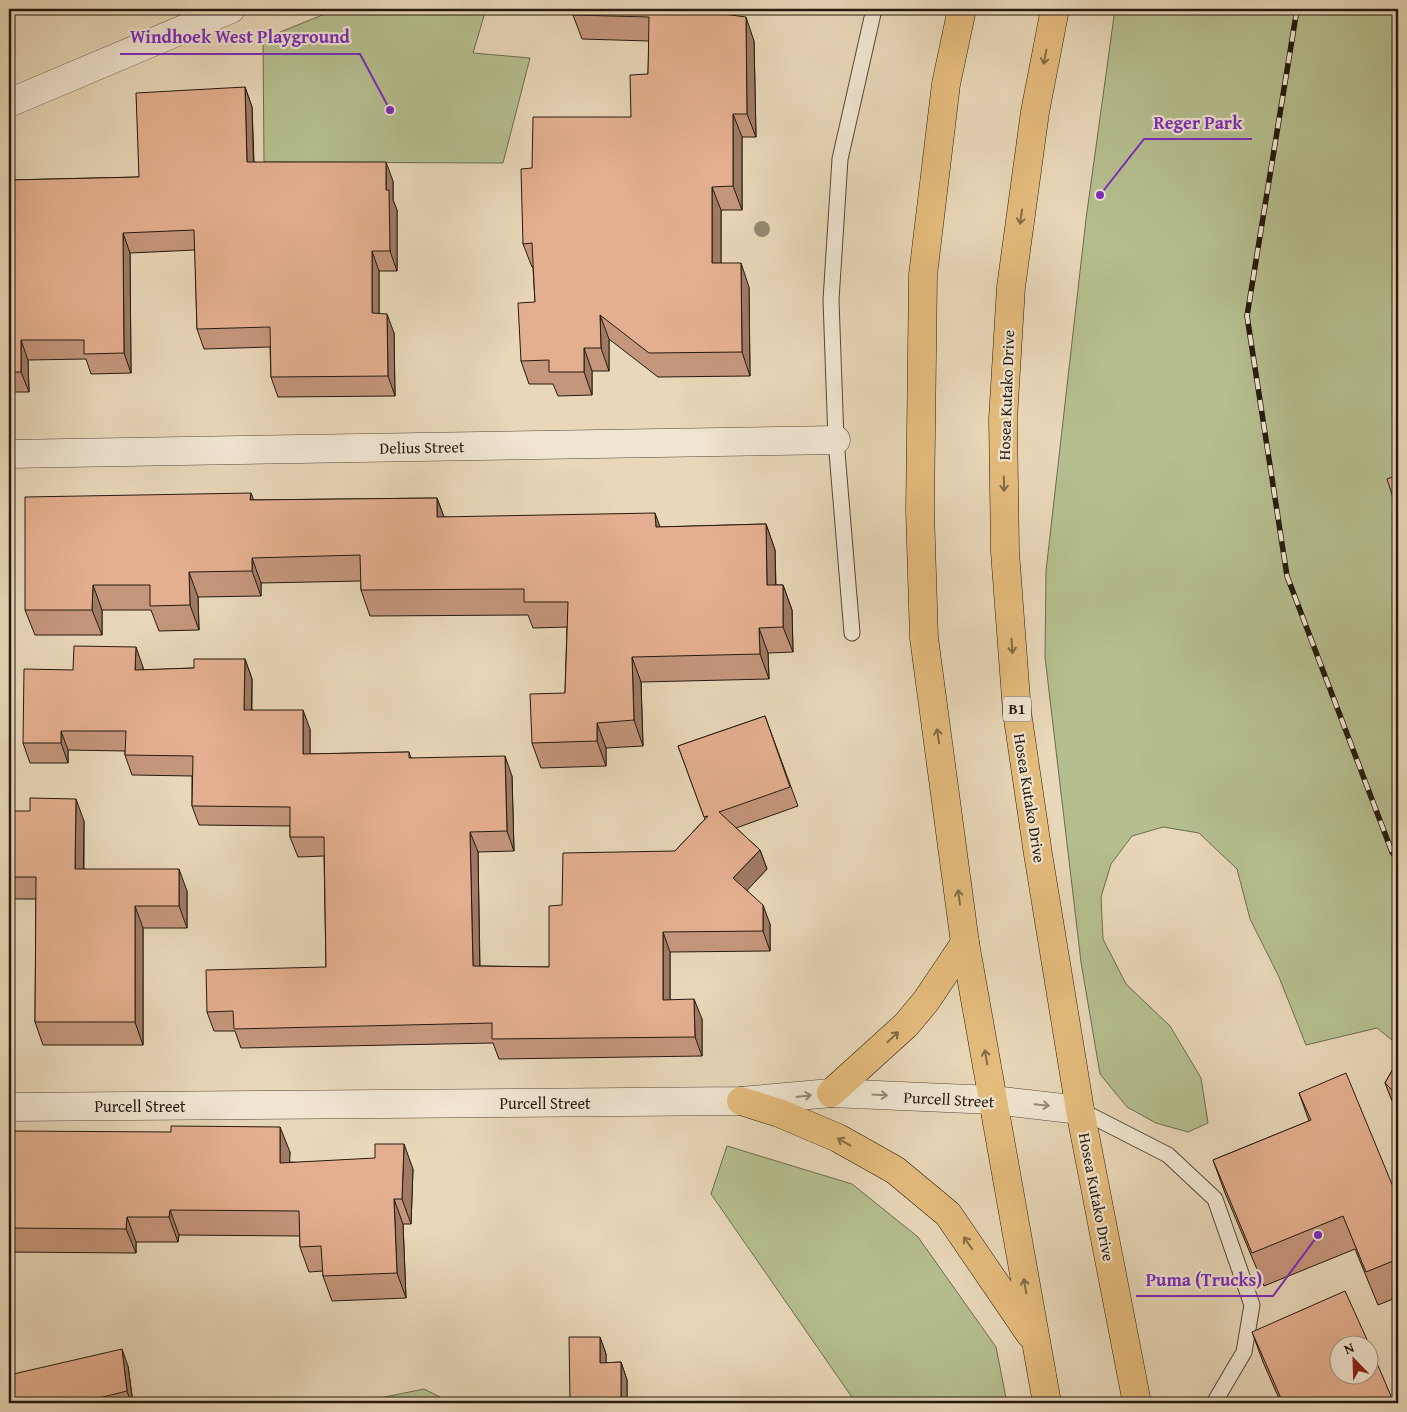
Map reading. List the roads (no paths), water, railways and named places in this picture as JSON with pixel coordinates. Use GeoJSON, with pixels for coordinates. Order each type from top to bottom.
{"type":"FeatureCollection","features":[{"type":"Feature","properties":{"kind":"main road"},"geometry":{"type":"LineString","coordinates":[[962,9],[946,84],[922,275],[920,511],[924,638],[965,943],[994,1100],[1034,1342],[1047,1403]]}},
{"type":"Feature","properties":{"kind":"main road","name":"Hosea Kutako Drive"},"geometry":{"type":"LineString","coordinates":[[1054,9],[1035,112],[1011,287],[1003,419],[1005,542],[1017,712],[1080,1110],[1137,1403]]}},
{"type":"Feature","properties":{"kind":"main road"},"geometry":{"type":"LineString","coordinates":[[831,1093],[906,1025],[926,1002],[965,943]]}},
{"type":"Feature","properties":{"kind":"main road"},"geometry":{"type":"LineString","coordinates":[[741,1101],[779,1113],[838,1138],[896,1170],[948,1214],[1034,1342]]}},
{"type":"Feature","properties":{"kind":"street"},"geometry":{"type":"LineString","coordinates":[[9,103],[231,9]]}},
{"type":"Feature","properties":{"kind":"street","name":"Delius Street"},"geometry":{"type":"LineString","coordinates":[[9,454],[836,440]]}},
{"type":"Feature","properties":{"kind":"street","name":"Purcell Street"},"geometry":{"type":"LineString","coordinates":[[9,1107],[741,1101],[831,1093],[994,1100],[1080,1110]]}},
{"type":"Feature","properties":{"kind":"lane"},"geometry":{"type":"LineString","coordinates":[[852,633],[836,440],[831,300],[840,159],[874,9]]}},
{"type":"Feature","properties":{"kind":"lane"},"geometry":{"type":"LineString","coordinates":[[1080,1110],[1168,1156],[1214,1199],[1252,1305],[1244,1352],[1214,1403]]}},
{"type":"Feature","properties":{"kind":"railway"},"geometry":{"type":"LineString","coordinates":[[1297,9],[1247,316],[1287,576],[1392,852],[1398,860]]}},
{"type":"Feature","properties":{"kind":"place","name":"Windhoek West Playground"},"geometry":{"type":"Point","coordinates":[390,110]}},
{"type":"Feature","properties":{"kind":"place","name":"Reger Park"},"geometry":{"type":"Point","coordinates":[1100,195]}},
{"type":"Feature","properties":{"kind":"place","name":"Puma (Trucks)"},"geometry":{"type":"Point","coordinates":[1318,1235]}}]}
